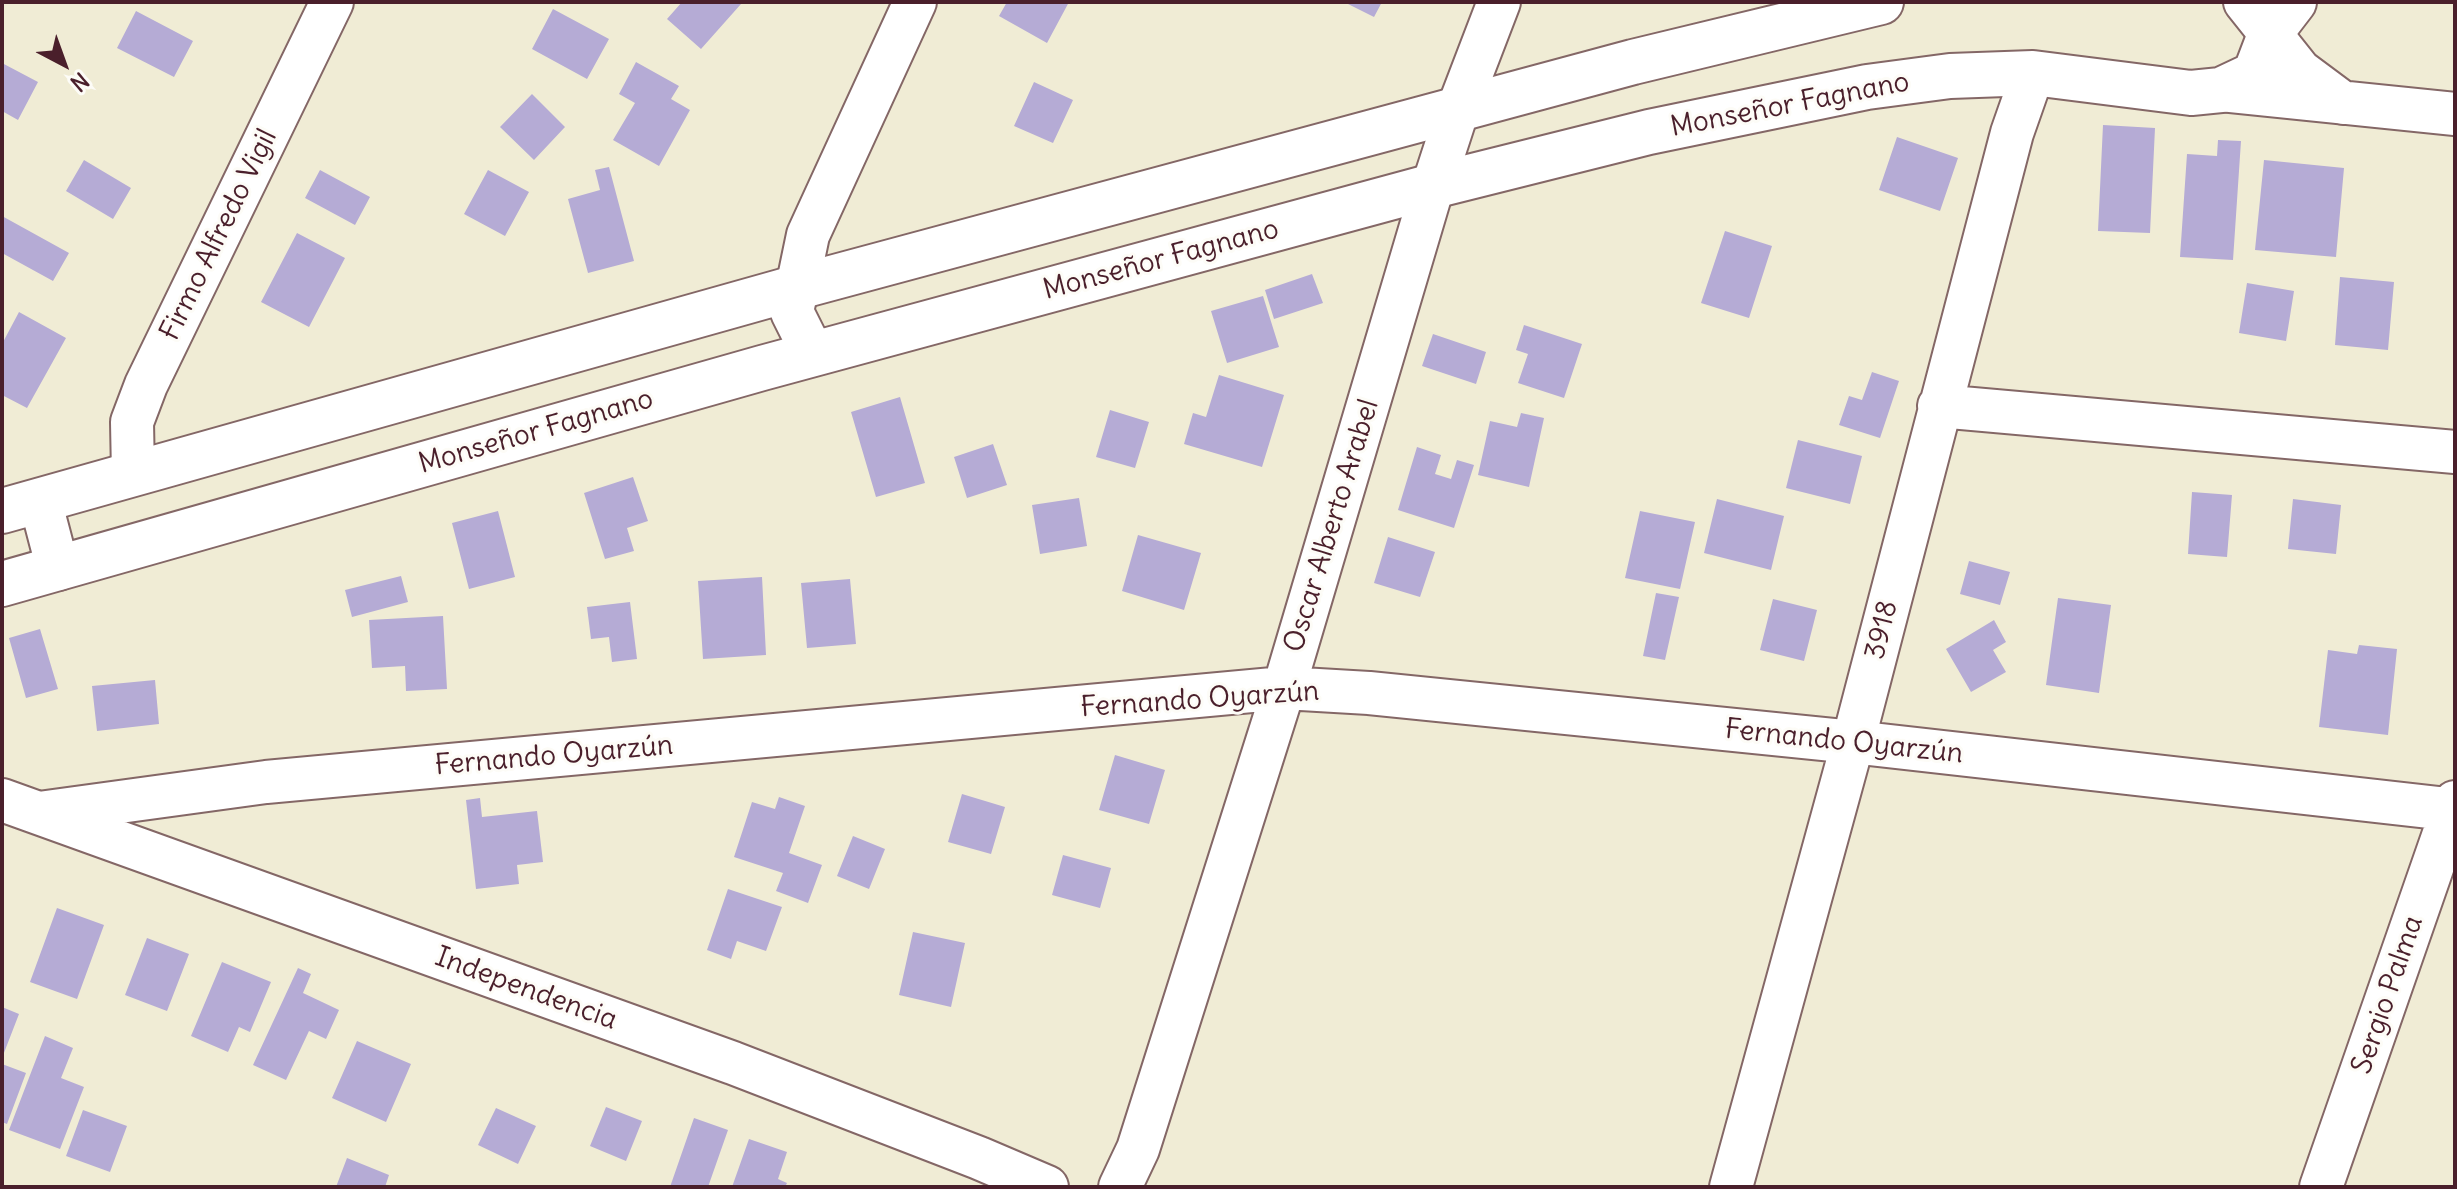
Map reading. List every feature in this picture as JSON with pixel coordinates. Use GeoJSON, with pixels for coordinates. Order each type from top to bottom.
{"type":"FeatureCollection","features":[{"type":"Feature","properties":{"kind":"street","name":"Firmo Alfredo Vigil"},"geometry":{"type":"LineString","coordinates":[[133,474],[132,422],[146,385],[332,2]]}},
{"type":"Feature","properties":{"kind":"street"},"geometry":{"type":"LineString","coordinates":[[813,354],[792,312],[808,235],[915,2]]}},
{"type":"Feature","properties":{"kind":"street","name":"Oscar Alberto Arabel"},"geometry":{"type":"LineString","coordinates":[[1120,1187],[1138,1149],[1284,688],[1433,186],[1458,109],[1499,2]]}},
{"type":"Feature","properties":{"kind":"street"},"geometry":{"type":"LineString","coordinates":[[58,569],[21,506],[798,287],[1633,62],[1881,2]]}},
{"type":"Feature","properties":{"kind":"street"},"geometry":{"type":"LineString","coordinates":[[2270,12],[2300,71],[2344,104]]}},
{"type":"Feature","properties":{"kind":"street","name":"Monseñor Fagnano"},"geometry":{"type":"LineString","coordinates":[[2,584],[813,354],[1433,186],[1649,132],[1867,87],[1950,76],[2033,73],[2191,93],[2221,90],[2255,74],[2270,12]]}},
{"type":"Feature","properties":{"kind":"street","name":"3918"},"geometry":{"type":"LineString","coordinates":[[1731,1187],[1853,742],[2012,133],[2033,73]]}},
{"type":"Feature","properties":{"kind":"street"},"geometry":{"type":"LineString","coordinates":[[2221,90],[2455,114]]}},
{"type":"Feature","properties":{"kind":"street"},"geometry":{"type":"LineString","coordinates":[[1939,406],[2455,452]]}},
{"type":"Feature","properties":{"kind":"street","name":"Fernando Oyarzún"},"geometry":{"type":"LineString","coordinates":[[21,806],[1284,688],[1385,695],[1853,742],[2454,807]]}},
{"type":"Feature","properties":{"kind":"street","name":"Independencia"},"geometry":{"type":"LineString","coordinates":[[21,806],[733,1063],[1047,1187]]}},
{"type":"Feature","properties":{"kind":"street","name":"Sergio Palma"},"geometry":{"type":"LineString","coordinates":[[2321,1187],[2454,807]]}},
{"type":"Feature","properties":{"kind":"building"},"geometry":{"type":"Polygon","coordinates":[[[682,2],[741,4],[701,49],[667,19],[682,2]]]}},
{"type":"Feature","properties":{"kind":"building"},"geometry":{"type":"Polygon","coordinates":[[[1007,2],[1069,2],[1047,43],[999,16],[1007,2]]]}},
{"type":"Feature","properties":{"kind":"building"},"geometry":{"type":"Polygon","coordinates":[[[1344,2],[1382,2],[1374,17],[1344,2]]]}},
{"type":"Feature","properties":{"kind":"building"},"geometry":{"type":"Polygon","coordinates":[[[553,9],[609,39],[587,79],[532,49],[553,9]]]}},
{"type":"Feature","properties":{"kind":"building"},"geometry":{"type":"Polygon","coordinates":[[[136,11],[193,41],[174,77],[117,48],[136,11]]]}},
{"type":"Feature","properties":{"kind":"building"},"geometry":{"type":"Polygon","coordinates":[[[636,62],[679,86],[671,99],[690,110],[659,166],[613,140],[635,103],[619,94],[636,62]]]}},
{"type":"Feature","properties":{"kind":"building"},"geometry":{"type":"Polygon","coordinates":[[[2,63],[38,82],[18,120],[2,111],[2,63]]]}},
{"type":"Feature","properties":{"kind":"building"},"geometry":{"type":"Polygon","coordinates":[[[1034,82],[1073,100],[1053,143],[1014,126],[1034,82]]]}},
{"type":"Feature","properties":{"kind":"building"},"geometry":{"type":"Polygon","coordinates":[[[532,94],[565,127],[534,160],[500,127],[532,94]]]}},
{"type":"Feature","properties":{"kind":"building"},"geometry":{"type":"Polygon","coordinates":[[[2103,125],[2155,128],[2150,233],[2098,231],[2103,125]]]}},
{"type":"Feature","properties":{"kind":"building"},"geometry":{"type":"Polygon","coordinates":[[[1897,137],[1958,158],[1940,211],[1879,190],[1897,137]]]}},
{"type":"Feature","properties":{"kind":"building"},"geometry":{"type":"Polygon","coordinates":[[[2218,140],[2241,141],[2233,260],[2180,257],[2187,154],[2217,156],[2218,140]]]}},
{"type":"Feature","properties":{"kind":"building"},"geometry":{"type":"Polygon","coordinates":[[[84,160],[131,188],[113,219],[66,191],[84,160]]]}},
{"type":"Feature","properties":{"kind":"building"},"geometry":{"type":"Polygon","coordinates":[[[2264,160],[2344,168],[2336,257],[2255,250],[2264,160]]]}},
{"type":"Feature","properties":{"kind":"building"},"geometry":{"type":"Polygon","coordinates":[[[609,167],[634,261],[588,273],[568,199],[600,190],[595,170],[609,167]]]}},
{"type":"Feature","properties":{"kind":"building"},"geometry":{"type":"Polygon","coordinates":[[[320,170],[370,197],[355,225],[305,198],[320,170]]]}},
{"type":"Feature","properties":{"kind":"building"},"geometry":{"type":"Polygon","coordinates":[[[488,170],[529,192],[505,236],[464,214],[488,170]]]}},
{"type":"Feature","properties":{"kind":"building"},"geometry":{"type":"Polygon","coordinates":[[[2,216],[69,253],[53,281],[2,253],[2,216]]]}},
{"type":"Feature","properties":{"kind":"building"},"geometry":{"type":"Polygon","coordinates":[[[1725,231],[1772,246],[1749,318],[1701,303],[1725,231]]]}},
{"type":"Feature","properties":{"kind":"building"},"geometry":{"type":"Polygon","coordinates":[[[297,233],[345,258],[309,327],[261,302],[297,233]]]}},
{"type":"Feature","properties":{"kind":"building"},"geometry":{"type":"Polygon","coordinates":[[[1312,274],[1323,303],[1274,319],[1265,290],[1312,274]]]}},
{"type":"Feature","properties":{"kind":"building"},"geometry":{"type":"Polygon","coordinates":[[[2340,277],[2394,282],[2388,350],[2335,345],[2340,277]]]}},
{"type":"Feature","properties":{"kind":"building"},"geometry":{"type":"Polygon","coordinates":[[[2247,283],[2294,291],[2286,341],[2239,333],[2247,283]]]}},
{"type":"Feature","properties":{"kind":"building"},"geometry":{"type":"Polygon","coordinates":[[[1263,296],[1279,347],[1227,363],[1211,311],[1263,296]]]}},
{"type":"Feature","properties":{"kind":"building"},"geometry":{"type":"Polygon","coordinates":[[[19,312],[66,338],[27,408],[2,395],[2,344],[19,312]]]}},
{"type":"Feature","properties":{"kind":"building"},"geometry":{"type":"Polygon","coordinates":[[[1524,325],[1582,344],[1564,398],[1518,383],[1528,354],[1516,350],[1524,325]]]}},
{"type":"Feature","properties":{"kind":"building"},"geometry":{"type":"Polygon","coordinates":[[[1433,334],[1486,352],[1476,384],[1422,366],[1433,334]]]}},
{"type":"Feature","properties":{"kind":"building"},"geometry":{"type":"Polygon","coordinates":[[[1872,372],[1899,381],[1880,438],[1839,425],[1849,396],[1862,400],[1872,372]]]}},
{"type":"Feature","properties":{"kind":"building"},"geometry":{"type":"Polygon","coordinates":[[[1219,375],[1284,395],[1262,467],[1184,444],[1193,413],[1206,417],[1219,375]]]}},
{"type":"Feature","properties":{"kind":"building"},"geometry":{"type":"Polygon","coordinates":[[[900,397],[925,483],[876,497],[851,412],[900,397]]]}},
{"type":"Feature","properties":{"kind":"building"},"geometry":{"type":"Polygon","coordinates":[[[1110,410],[1149,422],[1135,468],[1096,457],[1110,410]]]}},
{"type":"Feature","properties":{"kind":"building"},"geometry":{"type":"Polygon","coordinates":[[[1521,413],[1544,418],[1529,487],[1478,475],[1490,421],[1517,427],[1521,413]]]}},
{"type":"Feature","properties":{"kind":"building"},"geometry":{"type":"Polygon","coordinates":[[[1798,440],[1862,456],[1850,504],[1786,488],[1798,440]]]}},
{"type":"Feature","properties":{"kind":"building"},"geometry":{"type":"Polygon","coordinates":[[[993,444],[1007,485],[967,498],[954,457],[993,444]]]}},
{"type":"Feature","properties":{"kind":"building"},"geometry":{"type":"Polygon","coordinates":[[[1417,447],[1441,455],[1435,474],[1451,479],[1457,460],[1474,465],[1454,528],[1398,510],[1417,447]]]}},
{"type":"Feature","properties":{"kind":"building"},"geometry":{"type":"Polygon","coordinates":[[[633,477],[648,521],[627,528],[634,551],[605,559],[584,493],[633,477]]]}},
{"type":"Feature","properties":{"kind":"building"},"geometry":{"type":"Polygon","coordinates":[[[2192,492],[2232,495],[2227,557],[2188,554],[2192,492]]]}},
{"type":"Feature","properties":{"kind":"building"},"geometry":{"type":"Polygon","coordinates":[[[1079,498],[1087,546],[1040,554],[1032,505],[1079,498]]]}},
{"type":"Feature","properties":{"kind":"building"},"geometry":{"type":"Polygon","coordinates":[[[1717,499],[1784,516],[1771,570],[1704,553],[1717,499]]]}},
{"type":"Feature","properties":{"kind":"building"},"geometry":{"type":"Polygon","coordinates":[[[2293,499],[2341,505],[2336,554],[2288,549],[2293,499]]]}},
{"type":"Feature","properties":{"kind":"building"},"geometry":{"type":"Polygon","coordinates":[[[498,511],[515,577],[469,589],[452,523],[498,511]]]}},
{"type":"Feature","properties":{"kind":"building"},"geometry":{"type":"Polygon","coordinates":[[[1640,511],[1695,522],[1680,589],[1625,578],[1640,511]]]}},
{"type":"Feature","properties":{"kind":"building"},"geometry":{"type":"Polygon","coordinates":[[[1138,535],[1201,553],[1184,610],[1122,591],[1138,535]]]}},
{"type":"Feature","properties":{"kind":"building"},"geometry":{"type":"Polygon","coordinates":[[[1388,537],[1435,552],[1420,597],[1374,583],[1388,537]]]}},
{"type":"Feature","properties":{"kind":"building"},"geometry":{"type":"Polygon","coordinates":[[[1969,561],[2010,572],[2000,605],[1960,594],[1969,561]]]}},
{"type":"Feature","properties":{"kind":"building"},"geometry":{"type":"Polygon","coordinates":[[[401,576],[408,602],[352,617],[345,590],[401,576]]]}},
{"type":"Feature","properties":{"kind":"building"},"geometry":{"type":"Polygon","coordinates":[[[762,577],[766,655],[703,659],[698,581],[762,577]]]}},
{"type":"Feature","properties":{"kind":"building"},"geometry":{"type":"Polygon","coordinates":[[[850,579],[856,644],[807,648],[801,583],[850,579]]]}},
{"type":"Feature","properties":{"kind":"building"},"geometry":{"type":"Polygon","coordinates":[[[1656,593],[1679,597],[1665,660],[1643,656],[1656,593]]]}},
{"type":"Feature","properties":{"kind":"building"},"geometry":{"type":"Polygon","coordinates":[[[2058,598],[2111,605],[2099,693],[2046,685],[2058,598]]]}},
{"type":"Feature","properties":{"kind":"building"},"geometry":{"type":"Polygon","coordinates":[[[1773,599],[1817,610],[1804,661],[1760,650],[1773,599]]]}},
{"type":"Feature","properties":{"kind":"building"},"geometry":{"type":"Polygon","coordinates":[[[630,602],[637,659],[612,662],[609,637],[591,639],[587,607],[630,602]]]}},
{"type":"Feature","properties":{"kind":"building"},"geometry":{"type":"Polygon","coordinates":[[[443,616],[447,689],[406,691],[405,666],[372,668],[369,620],[443,616]]]}},
{"type":"Feature","properties":{"kind":"building"},"geometry":{"type":"Polygon","coordinates":[[[1994,620],[2006,642],[1993,650],[2006,672],[1971,692],[1946,649],[1994,620]]]}},
{"type":"Feature","properties":{"kind":"building"},"geometry":{"type":"Polygon","coordinates":[[[40,629],[58,689],[26,698],[9,638],[40,629]]]}},
{"type":"Feature","properties":{"kind":"building"},"geometry":{"type":"Polygon","coordinates":[[[2359,645],[2397,649],[2388,735],[2319,727],[2328,650],[2357,654],[2359,645]]]}},
{"type":"Feature","properties":{"kind":"building"},"geometry":{"type":"Polygon","coordinates":[[[155,680],[159,724],[97,731],[92,686],[155,680]]]}},
{"type":"Feature","properties":{"kind":"building"},"geometry":{"type":"Polygon","coordinates":[[[1115,755],[1165,770],[1149,824],[1099,810],[1115,755]]]}},
{"type":"Feature","properties":{"kind":"building"},"geometry":{"type":"Polygon","coordinates":[[[962,794],[1005,807],[991,854],[948,842],[962,794]]]}},
{"type":"Feature","properties":{"kind":"building"},"geometry":{"type":"Polygon","coordinates":[[[779,797],[805,806],[789,853],[822,865],[808,903],[776,891],[783,873],[734,857],[752,802],[775,809],[779,797]]]}},
{"type":"Feature","properties":{"kind":"building"},"geometry":{"type":"Polygon","coordinates":[[[480,798],[482,817],[537,811],[543,862],[517,865],[519,884],[476,889],[466,800],[480,798]]]}},
{"type":"Feature","properties":{"kind":"building"},"geometry":{"type":"Polygon","coordinates":[[[853,836],[885,849],[869,889],[837,876],[853,836]]]}},
{"type":"Feature","properties":{"kind":"building"},"geometry":{"type":"Polygon","coordinates":[[[1063,855],[1111,868],[1100,908],[1052,895],[1063,855]]]}},
{"type":"Feature","properties":{"kind":"building"},"geometry":{"type":"Polygon","coordinates":[[[728,889],[782,907],[766,951],[737,941],[731,959],[707,950],[728,889]]]}},
{"type":"Feature","properties":{"kind":"building"},"geometry":{"type":"Polygon","coordinates":[[[57,908],[104,925],[77,999],[30,982],[57,908]]]}},
{"type":"Feature","properties":{"kind":"building"},"geometry":{"type":"Polygon","coordinates":[[[913,932],[965,943],[951,1007],[899,995],[913,932]]]}},
{"type":"Feature","properties":{"kind":"building"},"geometry":{"type":"Polygon","coordinates":[[[147,938],[189,954],[167,1011],[125,995],[147,938]]]}},
{"type":"Feature","properties":{"kind":"building"},"geometry":{"type":"Polygon","coordinates":[[[222,962],[271,982],[250,1032],[239,1027],[228,1052],[191,1036],[222,962]]]}},
{"type":"Feature","properties":{"kind":"building"},"geometry":{"type":"Polygon","coordinates":[[[298,968],[311,974],[303,993],[339,1010],[326,1039],[309,1031],[286,1080],[253,1065],[298,968]]]}},
{"type":"Feature","properties":{"kind":"building"},"geometry":{"type":"Polygon","coordinates":[[[2,1007],[19,1014],[2,1058],[2,1007]]]}},
{"type":"Feature","properties":{"kind":"building"},"geometry":{"type":"Polygon","coordinates":[[[45,1036],[73,1048],[61,1078],[84,1087],[60,1149],[9,1130],[45,1036]]]}},
{"type":"Feature","properties":{"kind":"building"},"geometry":{"type":"Polygon","coordinates":[[[357,1041],[411,1064],[386,1122],[332,1098],[357,1041]]]}},
{"type":"Feature","properties":{"kind":"building"},"geometry":{"type":"Polygon","coordinates":[[[2,1064],[26,1073],[7,1124],[2,1122],[2,1064]]]}},
{"type":"Feature","properties":{"kind":"building"},"geometry":{"type":"Polygon","coordinates":[[[606,1107],[642,1121],[626,1161],[590,1146],[606,1107]]]}},
{"type":"Feature","properties":{"kind":"building"},"geometry":{"type":"Polygon","coordinates":[[[496,1108],[536,1126],[518,1164],[478,1145],[496,1108]]]}},
{"type":"Feature","properties":{"kind":"building"},"geometry":{"type":"Polygon","coordinates":[[[83,1110],[127,1126],[110,1172],[66,1156],[83,1110]]]}},
{"type":"Feature","properties":{"kind":"building"},"geometry":{"type":"Polygon","coordinates":[[[694,1118],[728,1130],[708,1187],[670,1187],[694,1118]]]}},
{"type":"Feature","properties":{"kind":"building"},"geometry":{"type":"Polygon","coordinates":[[[749,1139],[787,1152],[778,1179],[787,1183],[785,1187],[732,1187],[749,1139]]]}},
{"type":"Feature","properties":{"kind":"building"},"geometry":{"type":"Polygon","coordinates":[[[347,1158],[389,1175],[385,1187],[336,1187],[347,1158]]]}}]}
